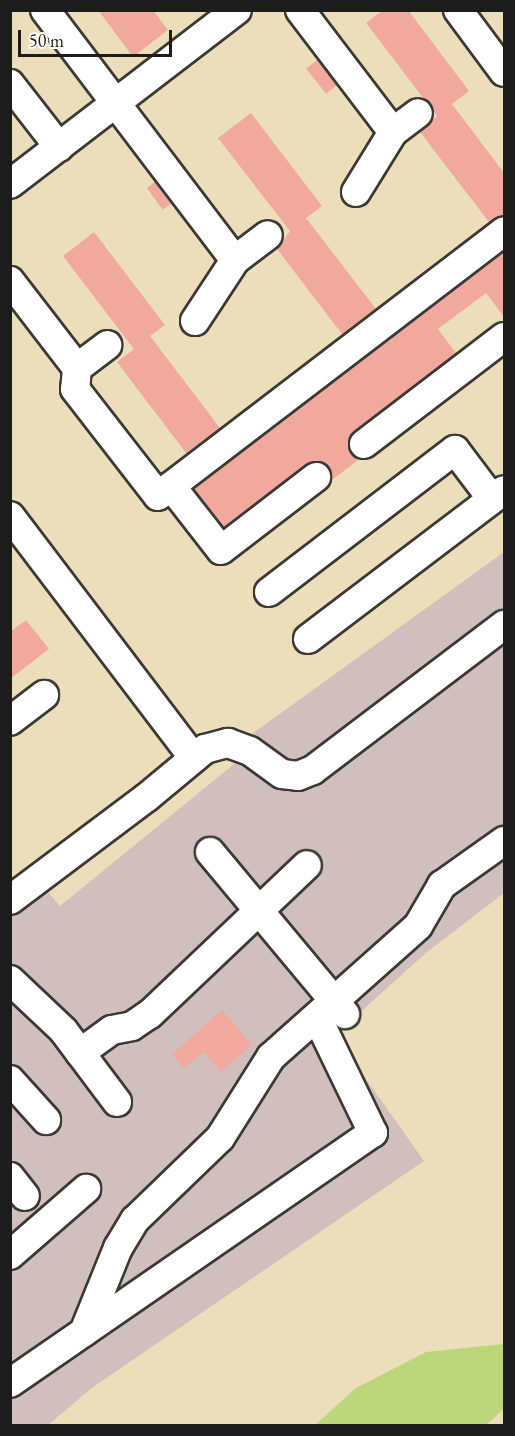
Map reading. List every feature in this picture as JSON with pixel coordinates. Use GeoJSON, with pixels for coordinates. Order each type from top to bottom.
{"type":"FeatureCollection","features":[{"type":"Feature","properties":{"kind":"street"},"geometry":{"type":"LineString","coordinates":[[45,10],[235,260]]}},
{"type":"Feature","properties":{"kind":"street"},"geometry":{"type":"LineString","coordinates":[[10,184],[116,104],[206,20],[237,10]]}},
{"type":"Feature","properties":{"kind":"street"},"geometry":{"type":"LineString","coordinates":[[300,10],[393,132]]}},
{"type":"Feature","properties":{"kind":"street"},"geometry":{"type":"LineString","coordinates":[[458,10],[504,72]]}},
{"type":"Feature","properties":{"kind":"street"},"geometry":{"type":"LineString","coordinates":[[10,84],[59,147]]}},
{"type":"Feature","properties":{"kind":"street"},"geometry":{"type":"LineString","coordinates":[[356,192],[393,132],[418,113]]}},
{"type":"Feature","properties":{"kind":"street"},"geometry":{"type":"LineString","coordinates":[[10,281],[77,368],[75,389],[158,495],[504,231]]}},
{"type":"Feature","properties":{"kind":"street"},"geometry":{"type":"LineString","coordinates":[[195,321],[235,260],[268,235]]}},
{"type":"Feature","properties":{"kind":"street"},"geometry":{"type":"LineString","coordinates":[[364,444],[504,337]]}},
{"type":"Feature","properties":{"kind":"street"},"geometry":{"type":"LineString","coordinates":[[77,368],[107,345]]}},
{"type":"Feature","properties":{"kind":"street"},"geometry":{"type":"LineString","coordinates":[[269,592],[455,450],[498,495],[308,639]]}},
{"type":"Feature","properties":{"kind":"street"},"geometry":{"type":"LineString","coordinates":[[171,486],[221,550],[316,477]]}},
{"type":"Feature","properties":{"kind":"street"},"geometry":{"type":"LineString","coordinates":[[10,516],[194,758]]}},
{"type":"Feature","properties":{"kind":"street"},"geometry":{"type":"LineString","coordinates":[[10,900],[205,749],[228,743],[250,751],[282,774],[298,776],[313,770],[504,625]]}},
{"type":"Feature","properties":{"kind":"street"},"geometry":{"type":"LineString","coordinates":[[10,721],[44,695]]}},
{"type":"Feature","properties":{"kind":"street"},"geometry":{"type":"LineString","coordinates":[[84,1332],[118,1248],[135,1220],[220,1138],[271,1057],[332,1011],[418,926],[442,885],[504,841]]}},
{"type":"Feature","properties":{"kind":"street"},"geometry":{"type":"LineString","coordinates":[[10,1383],[373,1133],[332,1011],[260,912],[210,852]]}},
{"type":"Feature","properties":{"kind":"street"},"geometry":{"type":"LineString","coordinates":[[80,1053],[112,1030],[132,1026],[150,1014],[307,865]]}},
{"type":"Feature","properties":{"kind":"street"},"geometry":{"type":"LineString","coordinates":[[10,980],[63,1030],[117,1102]]}},
{"type":"Feature","properties":{"kind":"street"},"geometry":{"type":"LineString","coordinates":[[10,1080],[46,1120]]}},
{"type":"Feature","properties":{"kind":"street"},"geometry":{"type":"LineString","coordinates":[[10,1255],[86,1189]]}},
{"type":"Feature","properties":{"kind":"shaded area"},"geometry":{"type":"Polygon","coordinates":[[[504,552],[504,893],[427,952],[335,1035],[424,1161],[93,1387],[48,1425],[11,1426],[11,908],[41,884],[60,906],[250,751],[249,736],[504,552]]]}},
{"type":"Feature","properties":{"kind":"green space"},"geometry":{"type":"Polygon","coordinates":[[[504,1344],[504,1409],[486,1425],[315,1425],[356,1388],[426,1352],[504,1344]]]}},
{"type":"Feature","properties":{"kind":"building"},"geometry":{"type":"Polygon","coordinates":[[[98,10],[153,10],[168,30],[133,57],[98,10]]]}},
{"type":"Feature","properties":{"kind":"building"},"geometry":{"type":"Polygon","coordinates":[[[383,10],[408,10],[469,91],[452,104],[504,173],[504,215],[489,222],[420,132],[437,116],[366,23],[383,10]]]}},
{"type":"Feature","properties":{"kind":"building"},"geometry":{"type":"Polygon","coordinates":[[[317,60],[337,85],[326,94],[306,69],[317,60]]]}},
{"type":"Feature","properties":{"kind":"building"},"geometry":{"type":"Polygon","coordinates":[[[251,113],[322,206],[306,218],[376,309],[342,334],[277,249],[290,231],[218,138],[251,113]]]}},
{"type":"Feature","properties":{"kind":"building"},"geometry":{"type":"Polygon","coordinates":[[[155,182],[171,204],[163,210],[147,188],[155,182]]]}},
{"type":"Feature","properties":{"kind":"building"},"geometry":{"type":"Polygon","coordinates":[[[94,232],[165,325],[150,336],[220,428],[186,453],[117,362],[134,349],[63,256],[94,232]]]}},
{"type":"Feature","properties":{"kind":"building"},"geometry":{"type":"Polygon","coordinates":[[[504,251],[504,317],[486,293],[438,329],[456,353],[349,437],[348,448],[358,460],[332,480],[329,467],[323,462],[306,464],[224,527],[194,489],[504,251]]]}},
{"type":"Feature","properties":{"kind":"building"},"geometry":{"type":"Polygon","coordinates":[[[26,620],[49,649],[10,679],[10,632],[26,620]]]}},
{"type":"Feature","properties":{"kind":"building"},"geometry":{"type":"Polygon","coordinates":[[[222,1010],[252,1045],[221,1072],[204,1052],[184,1068],[172,1054],[222,1010]]]}}]}
